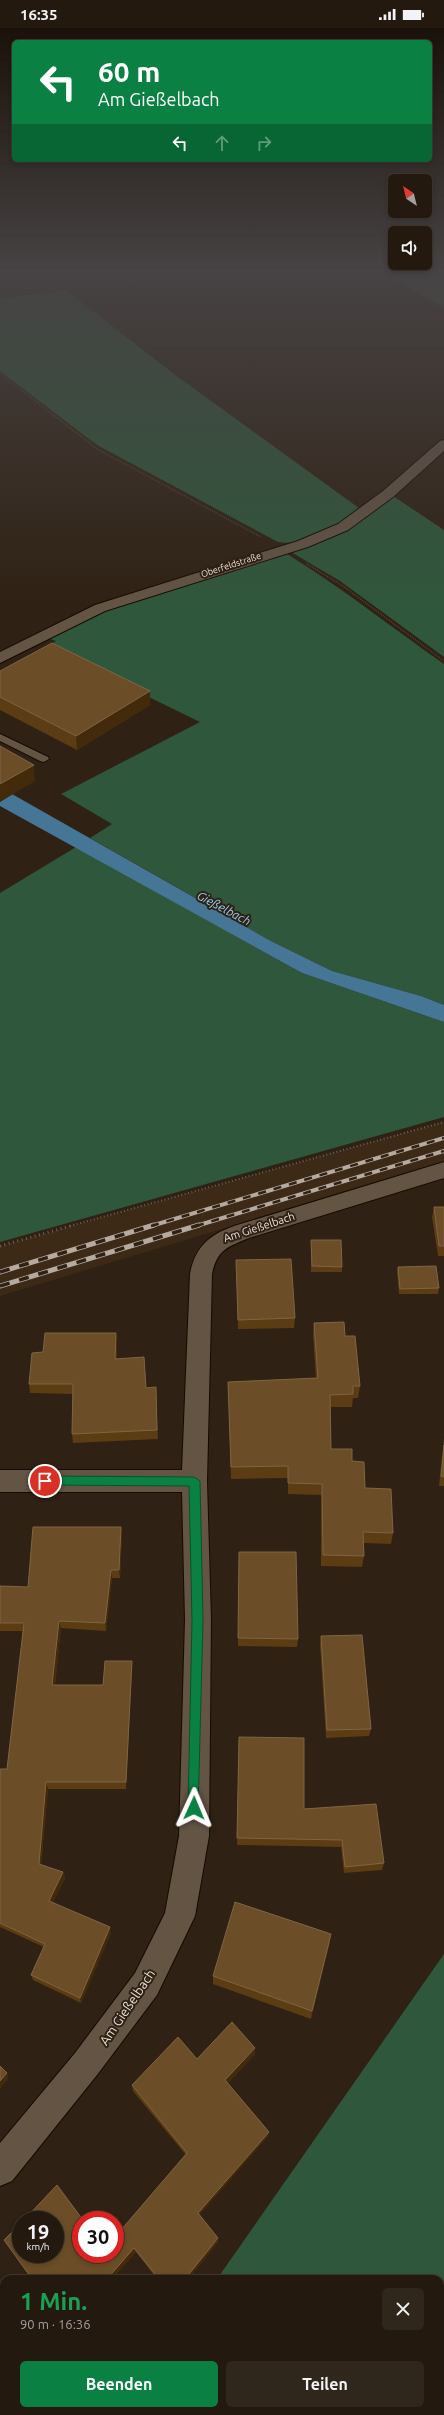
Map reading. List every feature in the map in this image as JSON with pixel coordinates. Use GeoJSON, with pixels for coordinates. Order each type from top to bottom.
{"type":"FeatureCollection","features":[{"type":"Feature","properties":{"kind":"street","name":"Oberfeldstraße"},"geometry":{"type":"LineString","coordinates":[[0,658],[100,608],[283,549],[303,544],[343,527],[388,494],[444,444]]}},
{"type":"Feature","properties":{"kind":"street","name":"Am Gießelbach"},"geometry":{"type":"LineString","coordinates":[[0,2169],[86,2064],[146,1984],[180,1916],[194,1836],[198,1620],[194,1481],[201,1274],[206,1253],[217,1242],[242,1232],[444,1170]]}},
{"type":"Feature","properties":{"kind":"street"},"geometry":{"type":"LineString","coordinates":[[0,1481],[194,1481]]}},
{"type":"Feature","properties":{"kind":"lane"},"geometry":{"type":"LineString","coordinates":[[0,737],[44,759]]}},
{"type":"Feature","properties":{"kind":"path"},"geometry":{"type":"LineString","coordinates":[[12,382],[97,449],[283,549],[343,586],[444,661]]}},
{"type":"Feature","properties":{"kind":"path"},"geometry":{"type":"LineString","coordinates":[[0,1246],[444,1122]]}},
{"type":"Feature","properties":{"kind":"shaded area"},"geometry":{"type":"Polygon","coordinates":[[[444,1122],[444,1162],[0,1296],[0,1246],[444,1122]]]}},
{"type":"Feature","properties":{"kind":"green space"},"geometry":{"type":"Polygon","coordinates":[[[15,382],[186,382],[363,511],[322,534],[289,543],[278,542],[99,446],[15,382]]]}},
{"type":"Feature","properties":{"kind":"green space"},"geometry":{"type":"Polygon","coordinates":[[[393,496],[444,530],[444,657],[340,581],[291,552],[345,528],[393,496]]]}},
{"type":"Feature","properties":{"kind":"green space"},"geometry":{"type":"Polygon","coordinates":[[[287,554],[444,664],[444,1005],[421,996],[332,971],[269,940],[90,838],[112,824],[61,794],[200,722],[46,647],[56,641],[47,638],[98,612],[287,554]]]}},
{"type":"Feature","properties":{"kind":"green space"},"geometry":{"type":"Polygon","coordinates":[[[76,847],[302,973],[444,1022],[444,1117],[0,1242],[0,893],[76,847]]]}},
{"type":"Feature","properties":{"kind":"green space"},"geometry":{"type":"Polygon","coordinates":[[[444,1954],[444,2275],[220,2275],[444,1954]]]}},
{"type":"Feature","properties":{"kind":"water"},"geometry":{"type":"Polygon","coordinates":[[[12,794],[269,940],[332,971],[421,996],[444,1005],[444,1022],[302,973],[0,806],[0,802],[12,794]]]}},
{"type":"Feature","properties":{"kind":"building"},"geometry":{"type":"Polygon","coordinates":[[[52,643],[150,691],[76,736],[0,697],[0,671],[52,643]]]}},
{"type":"Feature","properties":{"kind":"building"},"geometry":{"type":"Polygon","coordinates":[[[0,746],[34,765],[0,784],[0,746]]]}},
{"type":"Feature","properties":{"kind":"building"},"geometry":{"type":"Polygon","coordinates":[[[434,1207],[444,1207],[444,1246],[439,1246],[434,1207]]]}},
{"type":"Feature","properties":{"kind":"building"},"geometry":{"type":"Polygon","coordinates":[[[311,1240],[341,1240],[342,1267],[312,1266],[311,1240]]]}},
{"type":"Feature","properties":{"kind":"building"},"geometry":{"type":"Polygon","coordinates":[[[291,1259],[295,1318],[238,1320],[236,1260],[291,1259]]]}},
{"type":"Feature","properties":{"kind":"building"},"geometry":{"type":"Polygon","coordinates":[[[436,1266],[439,1288],[400,1289],[398,1267],[436,1266]]]}},
{"type":"Feature","properties":{"kind":"building"},"geometry":{"type":"Polygon","coordinates":[[[344,1322],[345,1336],[355,1336],[360,1386],[353,1386],[353,1394],[330,1395],[331,1449],[352,1449],[352,1461],[364,1462],[365,1488],[391,1489],[393,1533],[363,1532],[364,1556],[323,1555],[322,1484],[288,1483],[288,1466],[231,1467],[228,1382],[318,1378],[314,1323],[344,1322]]]}},
{"type":"Feature","properties":{"kind":"building"},"geometry":{"type":"Polygon","coordinates":[[[45,1333],[116,1333],[115,1359],[144,1357],[146,1388],[156,1387],[157,1430],[72,1434],[73,1384],[29,1384],[32,1353],[43,1352],[45,1333]]]}},
{"type":"Feature","properties":{"kind":"building"},"geometry":{"type":"Polygon","coordinates":[[[444,1445],[444,1477],[441,1476],[444,1445]]]}},
{"type":"Feature","properties":{"kind":"building"},"geometry":{"type":"Polygon","coordinates":[[[33,1527],[121,1527],[119,1570],[111,1570],[105,1623],[59,1621],[52,1685],[103,1685],[105,1661],[132,1661],[126,1782],[46,1782],[39,1864],[63,1872],[49,1901],[110,1927],[80,1998],[31,1975],[45,1944],[0,1923],[0,1769],[7,1769],[24,1623],[0,1623],[0,1586],[28,1587],[33,1527]]]}},
{"type":"Feature","properties":{"kind":"building"},"geometry":{"type":"Polygon","coordinates":[[[239,1552],[296,1552],[298,1639],[238,1638],[239,1552]]]}},
{"type":"Feature","properties":{"kind":"building"},"geometry":{"type":"Polygon","coordinates":[[[362,1635],[371,1729],[327,1730],[321,1636],[362,1635]]]}},
{"type":"Feature","properties":{"kind":"building"},"geometry":{"type":"Polygon","coordinates":[[[239,1737],[304,1738],[304,1809],[376,1804],[384,1863],[345,1867],[342,1840],[237,1838],[239,1737]]]}},
{"type":"Feature","properties":{"kind":"building"},"geometry":{"type":"Polygon","coordinates":[[[235,1902],[331,1934],[312,2011],[213,1976],[235,1902]]]}},
{"type":"Feature","properties":{"kind":"building"},"geometry":{"type":"Polygon","coordinates":[[[232,2022],[255,2048],[225,2080],[269,2132],[198,2213],[218,2238],[188,2275],[156,2275],[134,2248],[124,2259],[124,2226],[187,2153],[132,2085],[178,2037],[197,2059],[232,2022]]]}},
{"type":"Feature","properties":{"kind":"building"},"geometry":{"type":"Polygon","coordinates":[[[0,2066],[7,2073],[0,2081],[0,2066]]]}},
{"type":"Feature","properties":{"kind":"building"},"geometry":{"type":"Polygon","coordinates":[[[57,2185],[76,2211],[72,2211],[72,2263],[121,2263],[110,2275],[29,2275],[21,2263],[64,2263],[64,2211],[32,2211],[57,2185]]]}},
{"type":"Feature","properties":{"kind":"building"},"geometry":{"type":"Polygon","coordinates":[[[12,2232],[12,2251],[4,2240],[12,2232]]]}},
{"type":"Feature","properties":{"kind":"railway"},"geometry":{"type":"LineString","coordinates":[[151,1226],[444,1138]]}},
{"type":"Feature","properties":{"kind":"railway"},"geometry":{"type":"LineString","coordinates":[[196,1226],[444,1151]]}},
{"type":"Feature","properties":{"kind":"railway"},"geometry":{"type":"LineString","coordinates":[[0,1272],[154,1225]]}},
{"type":"Feature","properties":{"kind":"railway"},"geometry":{"type":"LineString","coordinates":[[0,1286],[199,1225]]}},
{"type":"Feature","properties":{"kind":"route"},"geometry":{"type":"LineString","coordinates":[[45,1481],[194,1481],[198,1620],[194,1808]]}},
{"type":"Feature","properties":{"kind":"water label","name":"Gießelbach"},"geometry":{"type":"Point","coordinates":[224,908]}}]}
